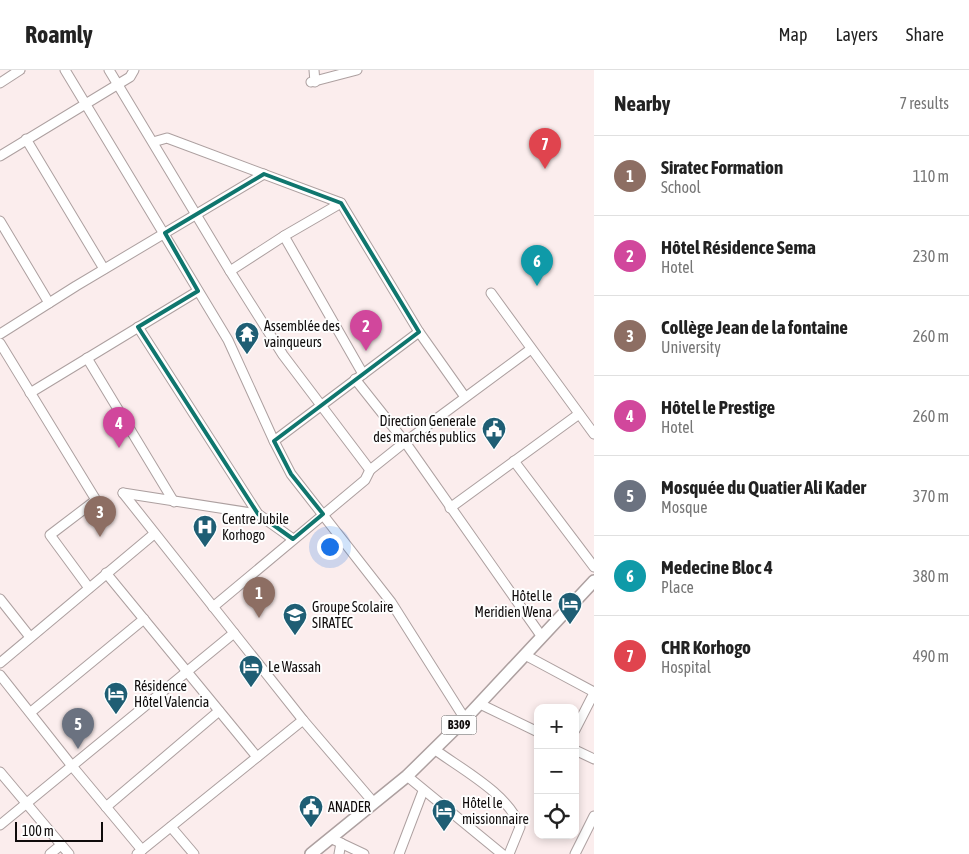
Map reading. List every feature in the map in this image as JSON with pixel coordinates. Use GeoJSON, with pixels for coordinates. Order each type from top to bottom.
{"type":"FeatureCollection","features":[{"type":"Feature","properties":{"kind":"main road","name":"B309"},"geometry":{"type":"LineString","coordinates":[[311,854],[336,841],[374,803],[407,776],[480,704],[593,584]]}},
{"type":"Feature","properties":{"kind":"street"},"geometry":{"type":"LineString","coordinates":[[0,82],[20,70]]}},
{"type":"Feature","properties":{"kind":"street"},"geometry":{"type":"LineString","coordinates":[[66,70],[228,340],[291,474],[391,602],[465,719]]}},
{"type":"Feature","properties":{"kind":"street"},"geometry":{"type":"LineString","coordinates":[[110,70],[196,216],[283,355],[370,470]]}},
{"type":"Feature","properties":{"kind":"street"},"geometry":{"type":"LineString","coordinates":[[0,156],[130,77],[134,70]]}},
{"type":"Feature","properties":{"kind":"street"},"geometry":{"type":"LineString","coordinates":[[314,70],[313,82],[357,70]]}},
{"type":"Feature","properties":{"kind":"street"},"geometry":{"type":"LineString","coordinates":[[153,142],[167,138],[341,203],[419,332],[465,398]]}},
{"type":"Feature","properties":{"kind":"street"},"geometry":{"type":"LineString","coordinates":[[26,139],[104,269]]}},
{"type":"Feature","properties":{"kind":"street"},"geometry":{"type":"LineString","coordinates":[[0,334],[104,269],[264,174]]}},
{"type":"Feature","properties":{"kind":"street"},"geometry":{"type":"LineString","coordinates":[[230,271],[284,236],[341,203]]}},
{"type":"Feature","properties":{"kind":"street"},"geometry":{"type":"LineString","coordinates":[[0,221],[49,303]]}},
{"type":"Feature","properties":{"kind":"street"},"geometry":{"type":"LineString","coordinates":[[284,236],[363,374]]}},
{"type":"Feature","properties":{"kind":"street"},"geometry":{"type":"LineString","coordinates":[[30,393],[198,290]]}},
{"type":"Feature","properties":{"kind":"street"},"geometry":{"type":"LineString","coordinates":[[491,294],[594,434]]}},
{"type":"Feature","properties":{"kind":"street"},"geometry":{"type":"LineString","coordinates":[[138,327],[258,514],[293,539]]}},
{"type":"Feature","properties":{"kind":"street"},"geometry":{"type":"LineString","coordinates":[[274,441],[419,332]]}},
{"type":"Feature","properties":{"kind":"street"},"geometry":{"type":"LineString","coordinates":[[0,343],[96,500],[50,535],[89,588]]}},
{"type":"Feature","properties":{"kind":"street"},"geometry":{"type":"LineString","coordinates":[[213,607],[365,480],[370,470],[532,349]]}},
{"type":"Feature","properties":{"kind":"street"},"geometry":{"type":"LineString","coordinates":[[87,358],[174,502]]}},
{"type":"Feature","properties":{"kind":"street"},"geometry":{"type":"LineString","coordinates":[[355,380],[405,442],[542,637]]}},
{"type":"Feature","properties":{"kind":"street"},"geometry":{"type":"LineString","coordinates":[[450,508],[579,414]]}},
{"type":"Feature","properties":{"kind":"street"},"geometry":{"type":"LineString","coordinates":[[514,461],[594,567]]}},
{"type":"Feature","properties":{"kind":"street"},"geometry":{"type":"LineString","coordinates":[[258,514],[123,493],[303,720],[374,803]]}},
{"type":"Feature","properties":{"kind":"street"},"geometry":{"type":"LineString","coordinates":[[0,663],[154,534]]}},
{"type":"Feature","properties":{"kind":"street"},"geometry":{"type":"LineString","coordinates":[[106,573],[257,757]]}},
{"type":"Feature","properties":{"kind":"street"},"geometry":{"type":"LineString","coordinates":[[0,599],[30,637]]}},
{"type":"Feature","properties":{"kind":"street"},"geometry":{"type":"LineString","coordinates":[[31,712],[144,619]]}},
{"type":"Feature","properties":{"kind":"street"},"geometry":{"type":"LineString","coordinates":[[0,825],[234,634]]}},
{"type":"Feature","properties":{"kind":"street"},"geometry":{"type":"LineString","coordinates":[[526,655],[594,692],[579,722]]}},
{"type":"Feature","properties":{"kind":"street"},"geometry":{"type":"LineString","coordinates":[[0,674],[106,807],[139,852],[303,720]]}},
{"type":"Feature","properties":{"kind":"street"},"geometry":{"type":"LineString","coordinates":[[480,704],[534,730]]}},
{"type":"Feature","properties":{"kind":"street"},"geometry":{"type":"LineString","coordinates":[[106,807],[219,711]]}},
{"type":"Feature","properties":{"kind":"street"},"geometry":{"type":"LineString","coordinates":[[434,749],[487,787],[504,802],[517,818],[520,827],[509,854]]}},
{"type":"Feature","properties":{"kind":"street"},"geometry":{"type":"LineString","coordinates":[[579,752],[594,759]]}},
{"type":"Feature","properties":{"kind":"street"},"geometry":{"type":"LineString","coordinates":[[0,772],[69,854]]}},
{"type":"Feature","properties":{"kind":"street"},"geometry":{"type":"LineString","coordinates":[[407,776],[502,854]]}},
{"type":"Feature","properties":{"kind":"street"},"geometry":{"type":"LineString","coordinates":[[399,854],[423,791]]}},
{"type":"Feature","properties":{"kind":"street"},"geometry":{"type":"LineString","coordinates":[[575,854],[594,816]]}},
{"type":"Feature","properties":{"kind":"street"},"geometry":{"type":"LineString","coordinates":[[171,826],[194,854]]}},
{"type":"Feature","properties":{"kind":"street"},"geometry":{"type":"LineString","coordinates":[[336,841],[339,854]]}},
{"type":"Feature","properties":{"kind":"street"},"geometry":{"type":"LineString","coordinates":[[336,841],[364,854]]}},
{"type":"Feature","properties":{"kind":"street"},"geometry":{"type":"LineString","coordinates":[[50,854],[61,845]]}},
{"type":"Feature","properties":{"kind":"highlighted area"},"geometry":{"type":"Polygon","coordinates":[[[264,174],[341,203],[419,332],[274,441],[291,474],[323,514],[293,539],[258,514],[138,327],[198,291],[165,233],[264,174]]]}},
{"type":"Feature","properties":{"kind":"place","name":"CHR Korhogo"},"geometry":{"type":"Point","coordinates":[545,169]}},
{"type":"Feature","properties":{"kind":"place","name":"Medecine Bloc 4"},"geometry":{"type":"Point","coordinates":[537,286]}},
{"type":"Feature","properties":{"kind":"place","name":"Hôtel Résidence Sema"},"geometry":{"type":"Point","coordinates":[366,351]}},
{"type":"Feature","properties":{"kind":"place","name":"Assemblée des vainqueurs"},"geometry":{"type":"Point","coordinates":[247,355]}},
{"type":"Feature","properties":{"kind":"place","name":"Hôtel le Prestige"},"geometry":{"type":"Point","coordinates":[119,448]}},
{"type":"Feature","properties":{"kind":"place","name":"Direction Generale des marchés publics"},"geometry":{"type":"Point","coordinates":[494,450]}},
{"type":"Feature","properties":{"kind":"place","name":"Collège Jean de la fontaine"},"geometry":{"type":"Point","coordinates":[100,537]}},
{"type":"Feature","properties":{"kind":"place","name":"Centre Jubile Korhogo"},"geometry":{"type":"Point","coordinates":[205,548]}},
{"type":"Feature","properties":{"kind":"place","name":"Siratec Formation"},"geometry":{"type":"Point","coordinates":[259,618]}},
{"type":"Feature","properties":{"kind":"place","name":"Hôtel le Meridien Wena"},"geometry":{"type":"Point","coordinates":[570,625]}},
{"type":"Feature","properties":{"kind":"place","name":"Groupe Scolaire SIRATEC"},"geometry":{"type":"Point","coordinates":[295,636]}},
{"type":"Feature","properties":{"kind":"place","name":"Le Wassah"},"geometry":{"type":"Point","coordinates":[251,688]}},
{"type":"Feature","properties":{"kind":"place","name":"Résidence Hôtel Valencia"},"geometry":{"type":"Point","coordinates":[116,715]}},
{"type":"Feature","properties":{"kind":"place","name":"Mosquée du Quatier Ali Kader"},"geometry":{"type":"Point","coordinates":[78,749]}},
{"type":"Feature","properties":{"kind":"place","name":"ANADER"},"geometry":{"type":"Point","coordinates":[311,828]}},
{"type":"Feature","properties":{"kind":"place","name":"Hôtel le missionnaire"},"geometry":{"type":"Point","coordinates":[444,832]}}]}
